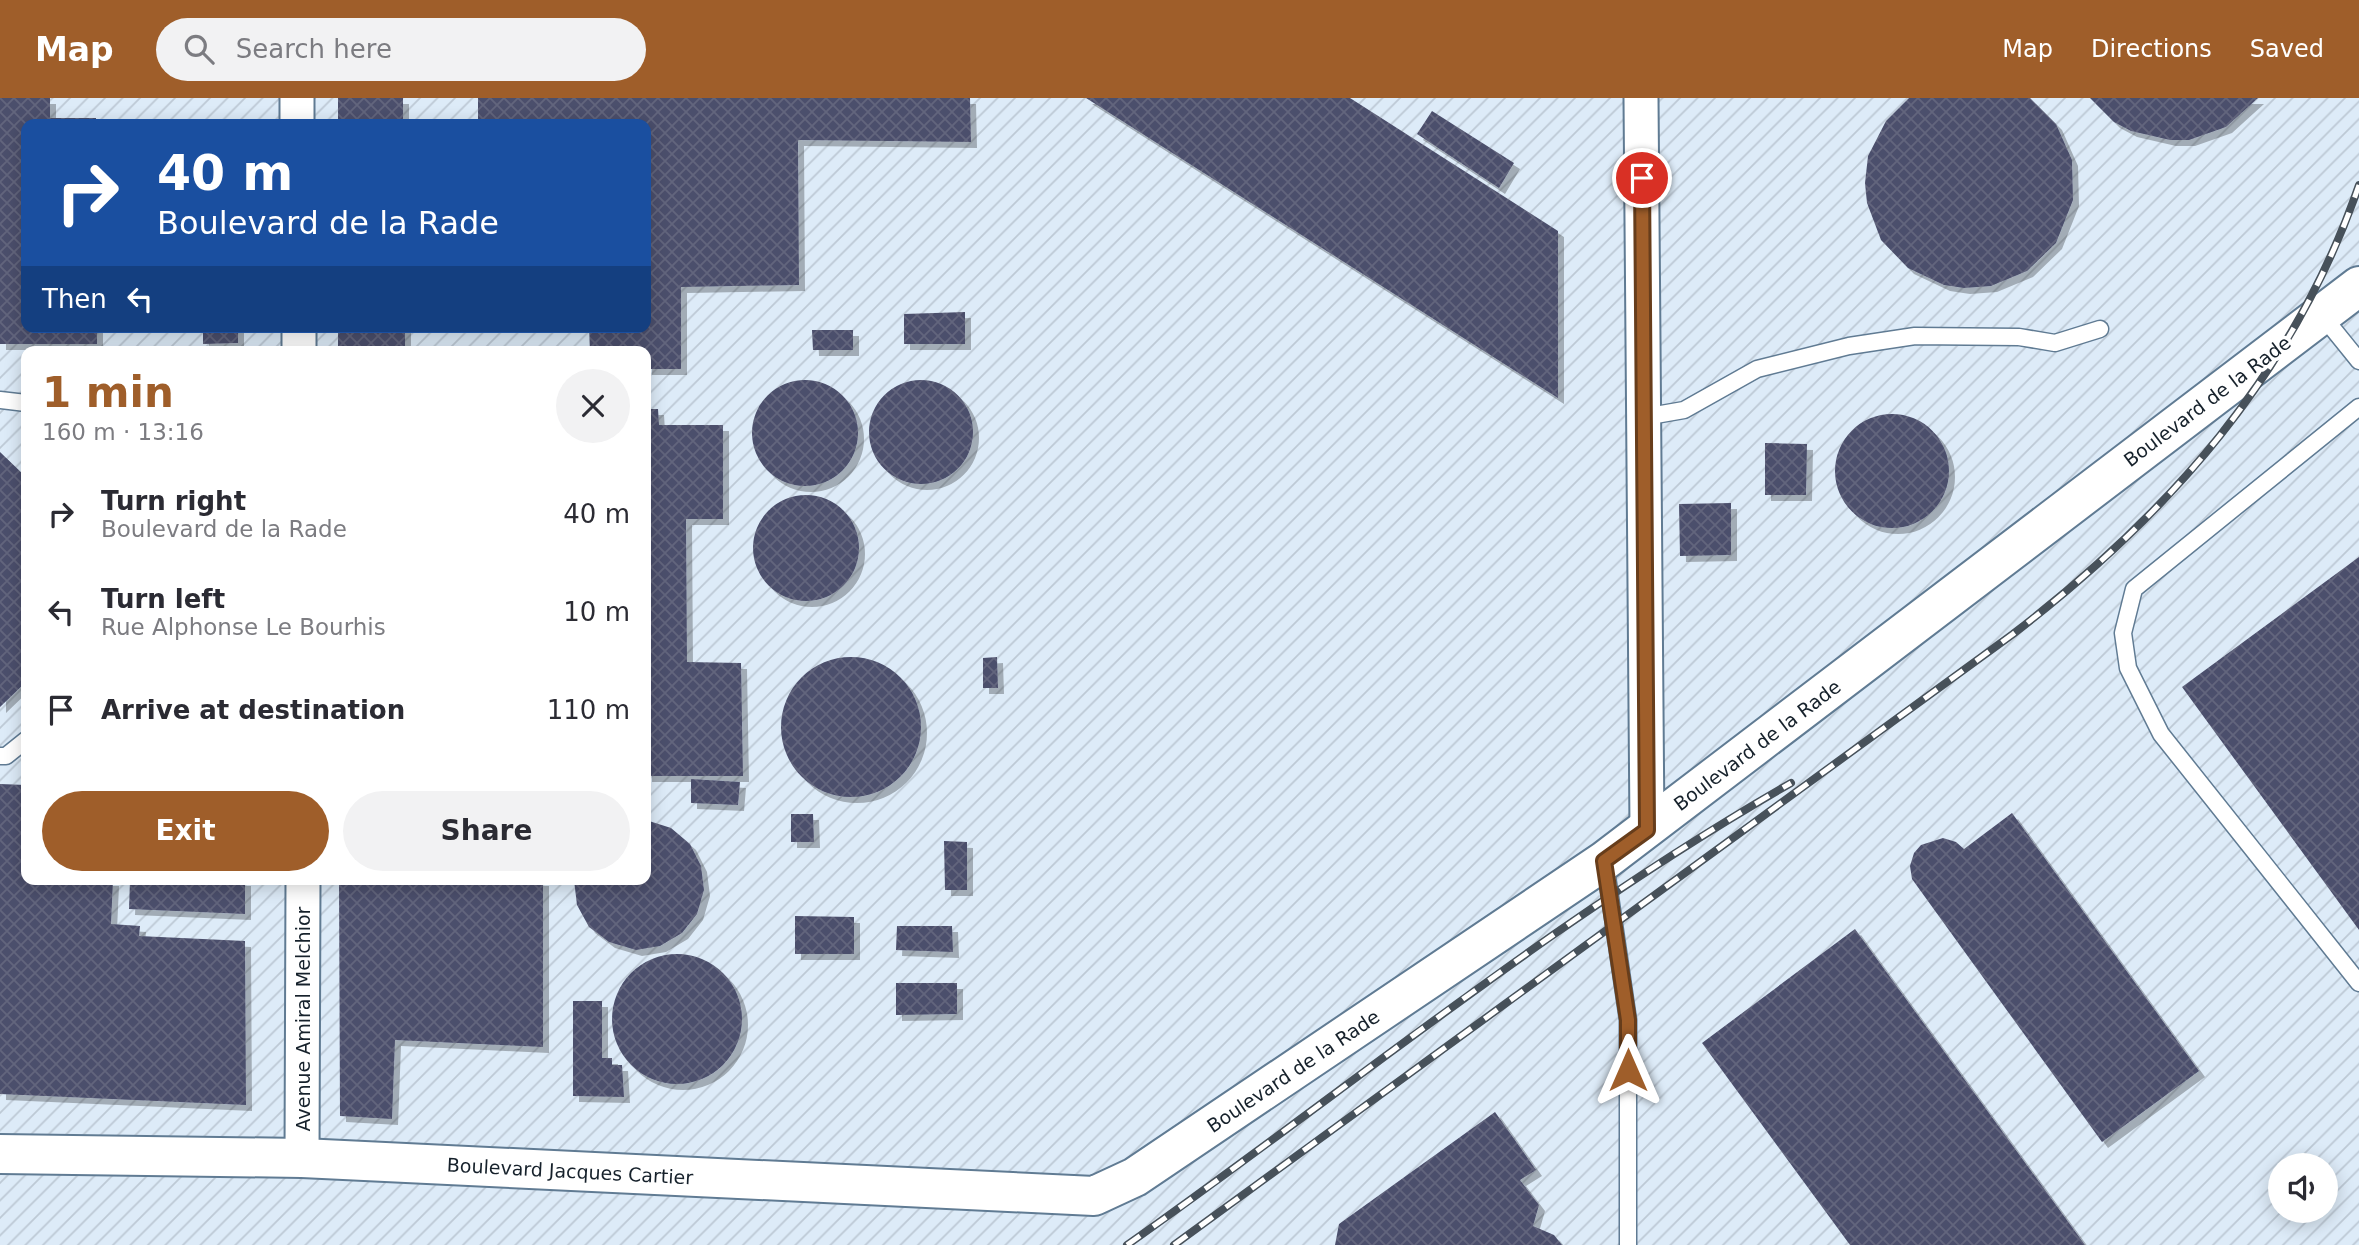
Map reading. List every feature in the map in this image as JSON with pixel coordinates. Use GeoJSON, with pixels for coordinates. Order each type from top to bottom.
{"type":"FeatureCollection","features":[{"type":"Feature","properties":{"kind":"street"},"geometry":{"type":"LineString","coordinates":[[297,98],[297,119]]}},
{"type":"Feature","properties":{"kind":"street"},"geometry":{"type":"LineString","coordinates":[[1641,98],[1647,830]]}},
{"type":"Feature","properties":{"kind":"street","name":"Boulevard de la Rade"},"geometry":{"type":"LineString","coordinates":[[1135,1177],[1647,830],[2359,286]]}},
{"type":"Feature","properties":{"kind":"street","name":"Avenue Amiral Melchior"},"geometry":{"type":"LineString","coordinates":[[302,1158],[303,885]]}},
{"type":"Feature","properties":{"kind":"street","name":"Boulevard Jacques Cartier"},"geometry":{"type":"LineString","coordinates":[[0,1154],[302,1158],[1094,1196],[1135,1177]]}},
{"type":"Feature","properties":{"kind":"lane"},"geometry":{"type":"LineString","coordinates":[[2321,314],[2359,361]]}},
{"type":"Feature","properties":{"kind":"lane"},"geometry":{"type":"LineString","coordinates":[[1644,417],[1684,410],[1757,369],[1849,345],[1915,336],[2019,337],[2055,343],[2099,329]]}},
{"type":"Feature","properties":{"kind":"lane"},"geometry":{"type":"LineString","coordinates":[[0,400],[21,402]]}},
{"type":"Feature","properties":{"kind":"lane"},"geometry":{"type":"LineString","coordinates":[[2359,407],[2134,589],[2123,633],[2129,668],[2161,734],[2359,983]]}},
{"type":"Feature","properties":{"kind":"lane"},"geometry":{"type":"LineString","coordinates":[[0,756],[6,756],[21,744]]}},
{"type":"Feature","properties":{"kind":"lane"},"geometry":{"type":"LineString","coordinates":[[1604,861],[1628,1020],[1628,1245]]}},
{"type":"Feature","properties":{"kind":"shaded area"},"geometry":{"type":"Polygon","coordinates":[[[0,98],[2359,98],[2359,1245],[0,1245],[0,98]]]}},
{"type":"Feature","properties":{"kind":"building"},"geometry":{"type":"Polygon","coordinates":[[[0,98],[50,98],[50,118],[96,119],[21,119],[21,333],[97,333],[97,344],[0,344],[0,98]]]}},
{"type":"Feature","properties":{"kind":"building"},"geometry":{"type":"Polygon","coordinates":[[[338,98],[403,98],[403,119],[338,119],[338,98]]]}},
{"type":"Feature","properties":{"kind":"building"},"geometry":{"type":"Polygon","coordinates":[[[478,98],[970,98],[971,142],[798,140],[799,285],[681,287],[681,369],[651,369],[651,346],[590,346],[589,333],[651,333],[651,119],[478,119],[478,98]]]}},
{"type":"Feature","properties":{"kind":"building"},"geometry":{"type":"Polygon","coordinates":[[[1086,98],[1350,98],[1558,231],[1558,398],[1086,98]]]}},
{"type":"Feature","properties":{"kind":"building"},"geometry":{"type":"Polygon","coordinates":[[[1909,98],[2030,98],[2056,124],[2072,160],[2073,200],[2056,243],[2027,271],[1991,286],[1964,288],[1944,285],[1908,268],[1881,240],[1867,203],[1865,183],[1868,156],[1886,121],[1909,98]]]}},
{"type":"Feature","properties":{"kind":"building"},"geometry":{"type":"Polygon","coordinates":[[[2090,98],[2258,98],[2226,127],[2189,140],[2170,140],[2131,131],[2114,122],[2090,98]]]}},
{"type":"Feature","properties":{"kind":"building"},"geometry":{"type":"Polygon","coordinates":[[[1432,111],[1514,163],[1499,188],[1417,134],[1432,111]]]}},
{"type":"Feature","properties":{"kind":"building"},"geometry":{"type":"Polygon","coordinates":[[[965,312],[965,344],[904,344],[904,314],[965,312]]]}},
{"type":"Feature","properties":{"kind":"building"},"geometry":{"type":"Polygon","coordinates":[[[812,330],[853,330],[853,350],[813,350],[812,330]]]}},
{"type":"Feature","properties":{"kind":"building"},"geometry":{"type":"Polygon","coordinates":[[[203,333],[238,333],[238,343],[203,344],[203,333]]]}},
{"type":"Feature","properties":{"kind":"building"},"geometry":{"type":"Polygon","coordinates":[[[338,333],[405,333],[405,346],[338,346],[338,333]]]}},
{"type":"Feature","properties":{"kind":"building"},"geometry":{"type":"Polygon","coordinates":[[[805,380],[825,384],[842,396],[854,413],[858,433],[854,453],[842,470],[825,482],[805,486],[785,482],[768,470],[756,453],[752,433],[756,413],[768,396],[785,384],[805,380]]]}},
{"type":"Feature","properties":{"kind":"building"},"geometry":{"type":"Polygon","coordinates":[[[921,380],[941,384],[958,395],[969,412],[973,432],[969,452],[958,469],[941,480],[921,484],[901,480],[884,469],[873,452],[869,432],[873,412],[884,395],[901,384],[921,380]]]}},
{"type":"Feature","properties":{"kind":"building"},"geometry":{"type":"Polygon","coordinates":[[[651,409],[658,409],[659,425],[723,425],[723,519],[686,519],[687,662],[741,663],[743,776],[651,776],[651,409]]]}},
{"type":"Feature","properties":{"kind":"building"},"geometry":{"type":"Polygon","coordinates":[[[1892,414],[1914,419],[1932,431],[1944,449],[1949,471],[1944,493],[1932,511],[1914,523],[1892,528],[1870,523],[1852,511],[1840,493],[1835,471],[1840,449],[1852,431],[1870,419],[1892,414]]]}},
{"type":"Feature","properties":{"kind":"building"},"geometry":{"type":"Polygon","coordinates":[[[1765,443],[1807,444],[1806,495],[1765,495],[1765,443]]]}},
{"type":"Feature","properties":{"kind":"building"},"geometry":{"type":"Polygon","coordinates":[[[0,452],[21,472],[21,687],[0,707],[0,452]]]}},
{"type":"Feature","properties":{"kind":"building"},"geometry":{"type":"Polygon","coordinates":[[[806,495],[826,499],[843,511],[855,528],[859,548],[855,568],[843,585],[826,597],[806,601],[786,597],[769,585],[757,568],[753,548],[757,528],[769,511],[786,499],[806,495]]]}},
{"type":"Feature","properties":{"kind":"building"},"geometry":{"type":"Polygon","coordinates":[[[1731,503],[1731,555],[1680,556],[1679,504],[1731,503]]]}},
{"type":"Feature","properties":{"kind":"building"},"geometry":{"type":"Polygon","coordinates":[[[2359,557],[2359,930],[2182,687],[2359,557]]]}},
{"type":"Feature","properties":{"kind":"building"},"geometry":{"type":"Polygon","coordinates":[[[851,657],[878,662],[901,677],[916,700],[921,727],[916,754],[901,777],[878,792],[851,797],[824,792],[801,777],[786,754],[781,727],[786,700],[801,677],[824,662],[851,657]]]}},
{"type":"Feature","properties":{"kind":"building"},"geometry":{"type":"Polygon","coordinates":[[[997,657],[998,688],[983,688],[983,658],[997,657]]]}},
{"type":"Feature","properties":{"kind":"building"},"geometry":{"type":"Polygon","coordinates":[[[691,779],[740,782],[738,805],[691,803],[691,779]]]}},
{"type":"Feature","properties":{"kind":"building"},"geometry":{"type":"Polygon","coordinates":[[[0,784],[21,785],[21,885],[113,885],[111,924],[140,926],[139,936],[245,941],[246,1105],[0,1094],[0,784]]]}},
{"type":"Feature","properties":{"kind":"building"},"geometry":{"type":"Polygon","coordinates":[[[2012,813],[2199,1071],[2102,1142],[1912,879],[1910,866],[1914,853],[1921,845],[1943,838],[1956,842],[1964,849],[2012,813]]]}},
{"type":"Feature","properties":{"kind":"building"},"geometry":{"type":"Polygon","coordinates":[[[791,814],[813,814],[814,842],[791,842],[791,814]]]}},
{"type":"Feature","properties":{"kind":"building"},"geometry":{"type":"Polygon","coordinates":[[[651,822],[671,828],[690,844],[701,866],[704,890],[697,914],[682,933],[660,946],[636,950],[609,942],[589,927],[577,905],[575,885],[651,885],[651,822]]]}},
{"type":"Feature","properties":{"kind":"building"},"geometry":{"type":"Polygon","coordinates":[[[944,841],[967,842],[967,890],[945,890],[944,841]]]}},
{"type":"Feature","properties":{"kind":"building"},"geometry":{"type":"Polygon","coordinates":[[[130,885],[245,885],[245,914],[129,909],[130,885]]]}},
{"type":"Feature","properties":{"kind":"building"},"geometry":{"type":"Polygon","coordinates":[[[339,885],[543,885],[543,1047],[395,1040],[392,1119],[340,1116],[339,885]]]}},
{"type":"Feature","properties":{"kind":"building"},"geometry":{"type":"Polygon","coordinates":[[[795,916],[854,917],[854,954],[795,954],[795,916]]]}},
{"type":"Feature","properties":{"kind":"building"},"geometry":{"type":"Polygon","coordinates":[[[897,926],[952,926],[953,952],[896,950],[897,926]]]}},
{"type":"Feature","properties":{"kind":"building"},"geometry":{"type":"Polygon","coordinates":[[[1855,929],[2085,1245],[1850,1245],[1702,1043],[1855,929]]]}},
{"type":"Feature","properties":{"kind":"building"},"geometry":{"type":"Polygon","coordinates":[[[677,954],[702,959],[723,973],[737,994],[742,1019],[737,1044],[723,1065],[702,1079],[677,1084],[652,1079],[631,1065],[617,1044],[612,1019],[617,994],[631,973],[652,959],[677,954]]]}},
{"type":"Feature","properties":{"kind":"building"},"geometry":{"type":"Polygon","coordinates":[[[896,983],[957,983],[957,1014],[896,1015],[896,983]]]}},
{"type":"Feature","properties":{"kind":"building"},"geometry":{"type":"Polygon","coordinates":[[[573,1001],[602,1001],[602,1058],[612,1058],[612,1065],[622,1065],[624,1097],[573,1096],[573,1001]]]}},
{"type":"Feature","properties":{"kind":"building"},"geometry":{"type":"Polygon","coordinates":[[[1495,1112],[1536,1170],[1520,1180],[1539,1205],[1533,1226],[1554,1235],[1562,1245],[1335,1245],[1339,1224],[1495,1112]]]}},
{"type":"Feature","properties":{"kind":"railway"},"geometry":{"type":"LineString","coordinates":[[1174,1245],[2013,634],[2124,540],[2174,489],[2220,435],[2262,378],[2299,318],[2332,254],[2359,185]]}},
{"type":"Feature","properties":{"kind":"railway"},"geometry":{"type":"LineString","coordinates":[[1127,1245],[1536,947],[1704,835],[1791,783]]}},
{"type":"Feature","properties":{"kind":"route"},"geometry":{"type":"LineString","coordinates":[[1628,1070],[1628,1020],[1604,861],[1647,830],[1642,178]]}}]}
